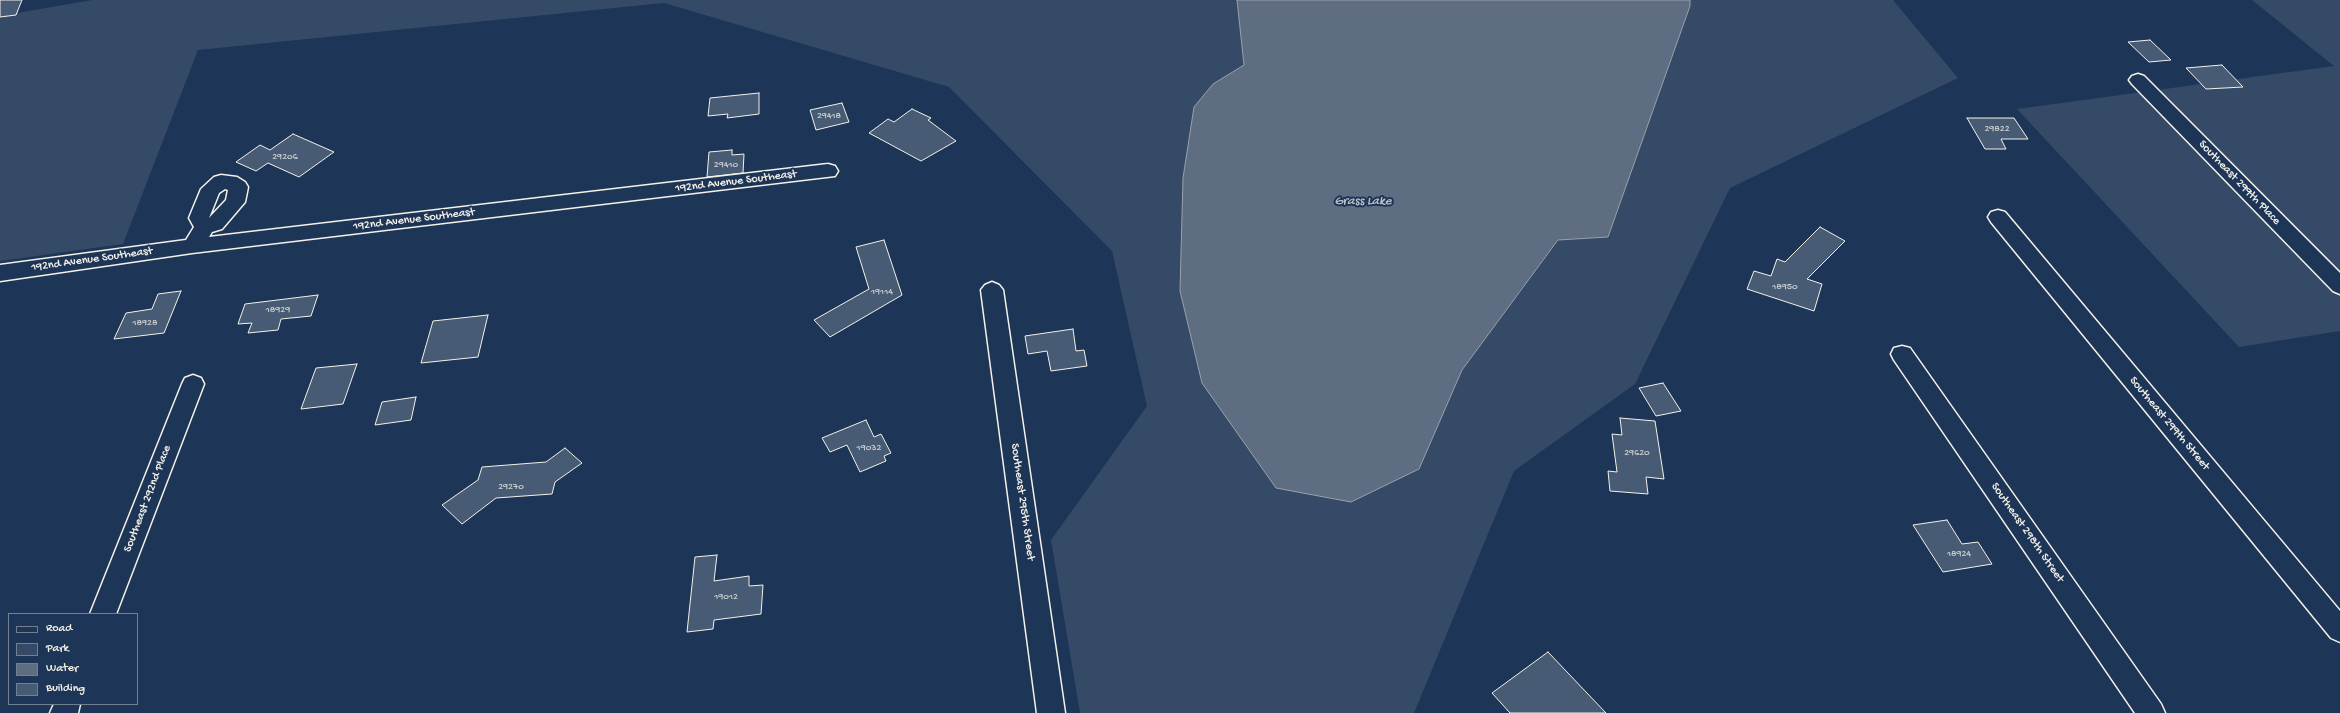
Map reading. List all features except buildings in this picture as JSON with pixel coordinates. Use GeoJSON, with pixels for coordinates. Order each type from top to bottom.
{"type":"FeatureCollection","features":[{"type":"Feature","properties":{"kind":"street","name":"Southeast 299th Place"},"geometry":{"type":"LineString","coordinates":[[2138,80],[2340,286]]}},
{"type":"Feature","properties":{"kind":"street","name":"192nd Avenue Southeast"},"geometry":{"type":"LineString","coordinates":[[0,273],[192,246],[828,171]]}},
{"type":"Feature","properties":{"kind":"street","name":"Southeast 299th Street"},"geometry":{"type":"LineString","coordinates":[[1998,217],[2340,630]]}},
{"type":"Feature","properties":{"kind":"street"},"geometry":{"type":"LineString","coordinates":[[192,246],[205,226]]}},
{"type":"Feature","properties":{"kind":"street","name":"Southeast 295th Street"},"geometry":{"type":"LineString","coordinates":[[992,290],[1051,713]]}},
{"type":"Feature","properties":{"kind":"street","name":"Southeast 298th Street"},"geometry":{"type":"LineString","coordinates":[[1902,354],[2151,713]]}},
{"type":"Feature","properties":{"kind":"street","name":"Southeast 292nd Place"},"geometry":{"type":"LineString","coordinates":[[103,613],[193,384]]}},
{"type":"Feature","properties":{"kind":"green space"},"geometry":{"type":"Polygon","coordinates":[[[92,0],[1237,0],[1244,65],[1213,84],[1194,107],[1183,178],[1180,291],[1202,383],[1419,469],[1462,370],[1559,240],[1608,237],[1690,6],[1690,0],[1893,0],[1958,78],[1730,188],[1635,384],[1514,471],[1414,713],[1080,713],[1051,540],[1147,406],[1112,251],[949,87],[664,3],[198,50],[123,244],[0,261],[0,16],[92,0]]]}},
{"type":"Feature","properties":{"kind":"green space"},"geometry":{"type":"Polygon","coordinates":[[[2252,0],[2340,0],[2340,331],[2239,347],[2017,109],[2334,66],[2252,0]]]}},
{"type":"Feature","properties":{"kind":"water","name":"Grass Lake"},"geometry":{"type":"Polygon","coordinates":[[[1237,0],[1690,0],[1690,6],[1608,237],[1558,240],[1462,370],[1419,469],[1351,502],[1276,488],[1202,383],[1180,291],[1183,178],[1194,107],[1213,84],[1244,65],[1237,0]]]}}]}
